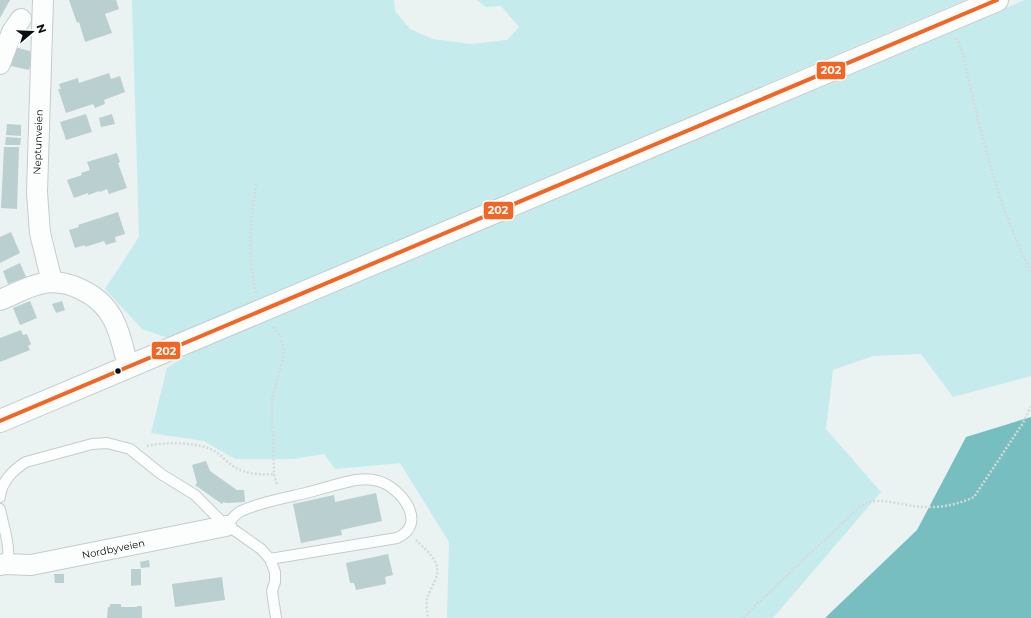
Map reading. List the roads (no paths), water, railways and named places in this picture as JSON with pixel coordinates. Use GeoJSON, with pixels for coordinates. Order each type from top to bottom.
{"type":"FeatureCollection","features":[{"type":"Feature","properties":{"kind":"main road"},"geometry":{"type":"LineString","coordinates":[[0,421],[997,0]]}},
{"type":"Feature","properties":{"kind":"street","name":"Neptunveien"},"geometry":{"type":"LineString","coordinates":[[43,0],[37,192],[40,233],[52,282]]}},
{"type":"Feature","properties":{"kind":"street"},"geometry":{"type":"LineString","coordinates":[[0,64],[12,32],[21,19]]}},
{"type":"Feature","properties":{"kind":"street"},"geometry":{"type":"LineString","coordinates":[[0,300],[39,284],[52,282],[68,285],[84,291],[96,299],[113,318],[128,367]]}},
{"type":"Feature","properties":{"kind":"street","name":"Nordbyveien"},"geometry":{"type":"LineString","coordinates":[[2,564],[31,565],[226,526]]}},
{"type":"Feature","properties":{"kind":"lane"},"geometry":{"type":"LineString","coordinates":[[0,497],[0,491],[7,479],[17,467],[26,462],[92,444],[107,443],[130,449],[162,474],[194,495],[226,526],[261,549],[270,559],[275,572],[275,582],[272,591],[276,618]]}},
{"type":"Feature","properties":{"kind":"lane"},"geometry":{"type":"LineString","coordinates":[[226,526],[239,512],[260,504],[358,480],[377,480],[389,486],[406,501],[411,518],[410,525],[405,535],[397,538],[270,559]]}},
{"type":"Feature","properties":{"kind":"lane"},"geometry":{"type":"LineString","coordinates":[[0,510],[7,539],[8,554],[2,564]]}},
{"type":"Feature","properties":{"kind":"water"},"geometry":{"type":"Polygon","coordinates":[[[1031,417],[1031,618],[825,618],[917,530],[966,437],[1031,417]]]}}]}
